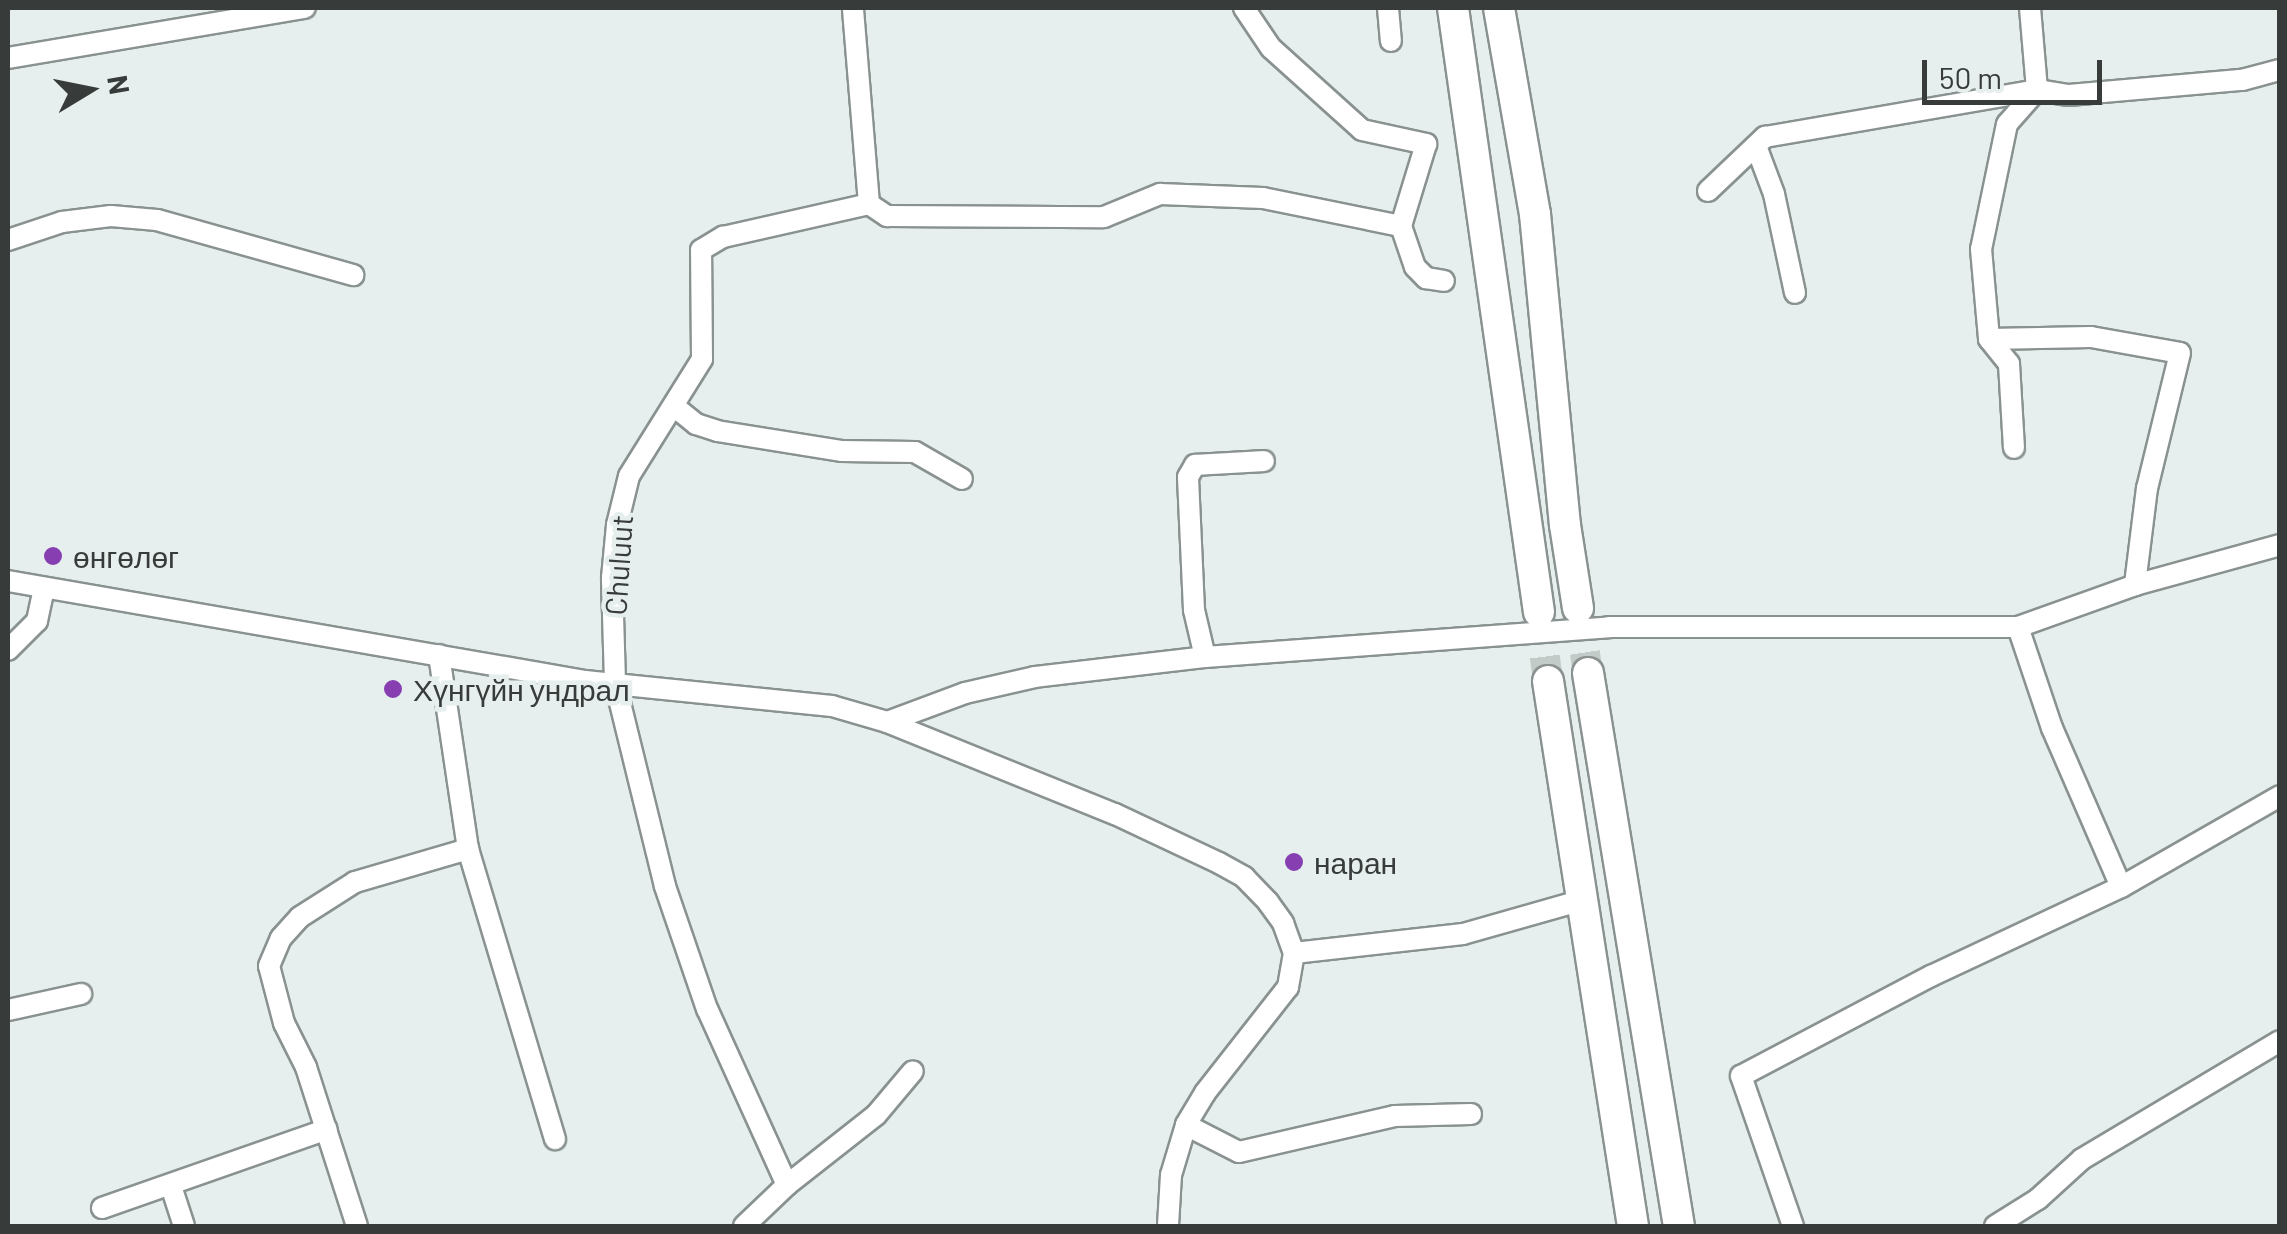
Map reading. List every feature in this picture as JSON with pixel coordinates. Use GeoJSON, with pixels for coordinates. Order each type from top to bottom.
{"type":"FeatureCollection","features":[{"type":"Feature","properties":{"kind":"main road"},"geometry":{"type":"LineString","coordinates":[[1453,8],[1539,612]]}},
{"type":"Feature","properties":{"kind":"main road"},"geometry":{"type":"LineString","coordinates":[[1499,8],[1535,214],[1565,525],[1578,608]]}},
{"type":"Feature","properties":{"kind":"main road"},"geometry":{"type":"LineString","coordinates":[[1588,673],[1680,1226]]}},
{"type":"Feature","properties":{"kind":"main road"},"geometry":{"type":"LineString","coordinates":[[1548,682],[1632,1226]]}},
{"type":"Feature","properties":{"kind":"street"},"geometry":{"type":"LineString","coordinates":[[8,58],[305,8]]}},
{"type":"Feature","properties":{"kind":"street"},"geometry":{"type":"LineString","coordinates":[[853,8],[869,204],[888,216],[1104,216],[1160,194],[1262,198],[1401,226]]}},
{"type":"Feature","properties":{"kind":"street"},"geometry":{"type":"LineString","coordinates":[[1244,8],[1272,48],[1362,130],[1426,144],[1401,226],[1416,268],[1426,278],[1444,281]]}},
{"type":"Feature","properties":{"kind":"street"},"geometry":{"type":"LineString","coordinates":[[1388,8],[1391,41]]}},
{"type":"Feature","properties":{"kind":"street"},"geometry":{"type":"LineString","coordinates":[[2014,448],[2009,364],[1988,338],[1981,249],[2007,124],[2037,90],[2030,8]]}},
{"type":"Feature","properties":{"kind":"street"},"geometry":{"type":"LineString","coordinates":[[1708,191],[1765,137],[2037,90],[2069,96],[2242,80],[2280,70]]}},
{"type":"Feature","properties":{"kind":"street"},"geometry":{"type":"LineString","coordinates":[[1756,146],[1774,194],[1795,292]]}},
{"type":"Feature","properties":{"kind":"street","name":"Chuluut"},"geometry":{"type":"LineString","coordinates":[[787,1184],[695,974],[665,886],[616,682],[612,578],[617,525],[628,476],[676,407],[702,359],[701,250],[724,237],[869,204]]}},
{"type":"Feature","properties":{"kind":"street"},"geometry":{"type":"LineString","coordinates":[[8,240],[62,222],[110,216],[157,220],[353,274]]}},
{"type":"Feature","properties":{"kind":"street"},"geometry":{"type":"LineString","coordinates":[[1988,338],[2091,337],[2180,353],[2147,488],[2135,585]]}},
{"type":"Feature","properties":{"kind":"street"},"geometry":{"type":"LineString","coordinates":[[676,407],[696,424],[717,431],[842,451],[915,452],[962,478]]}},
{"type":"Feature","properties":{"kind":"street"},"geometry":{"type":"LineString","coordinates":[[1205,657],[1194,610],[1188,478],[1195,465],[1264,461]]}},
{"type":"Feature","properties":{"kind":"street"},"geometry":{"type":"LineString","coordinates":[[887,722],[964,693],[1035,677],[1205,657],[1609,628],[2018,627],[2135,585],[2280,545]]}},
{"type":"Feature","properties":{"kind":"street"},"geometry":{"type":"LineString","coordinates":[[8,581],[616,682],[832,706],[887,722],[1115,814],[1219,863],[1244,878],[1268,902],[1283,923],[1294,954],[1288,987],[1205,1093],[1186,1125],[1171,1175],[1167,1226]]}},
{"type":"Feature","properties":{"kind":"street"},"geometry":{"type":"LineString","coordinates":[[8,650],[37,621],[44,588]]}},
{"type":"Feature","properties":{"kind":"street"},"geometry":{"type":"LineString","coordinates":[[2018,627],[2052,728],[2122,887]]}},
{"type":"Feature","properties":{"kind":"street"},"geometry":{"type":"LineString","coordinates":[[439,655],[468,848],[555,1139]]}},
{"type":"Feature","properties":{"kind":"street"},"geometry":{"type":"LineString","coordinates":[[1793,1226],[1741,1076],[1931,976],[2122,887],[2280,796]]}},
{"type":"Feature","properties":{"kind":"street"},"geometry":{"type":"LineString","coordinates":[[356,1226],[306,1067],[284,1023],[269,966],[281,938],[300,917],[355,882],[468,848]]}},
{"type":"Feature","properties":{"kind":"street"},"geometry":{"type":"LineString","coordinates":[[1294,954],[1463,934],[1582,900]]}},
{"type":"Feature","properties":{"kind":"street"},"geometry":{"type":"LineString","coordinates":[[8,1010],[81,994]]}},
{"type":"Feature","properties":{"kind":"street"},"geometry":{"type":"LineString","coordinates":[[1995,1226],[2038,1199],[2082,1159],[2280,1041]]}},
{"type":"Feature","properties":{"kind":"street"},"geometry":{"type":"LineString","coordinates":[[744,1226],[787,1184],[876,1114],[913,1071]]}},
{"type":"Feature","properties":{"kind":"street"},"geometry":{"type":"LineString","coordinates":[[1186,1125],[1240,1152],[1395,1116],[1471,1114]]}},
{"type":"Feature","properties":{"kind":"street"},"geometry":{"type":"LineString","coordinates":[[102,1208],[327,1130]]}},
{"type":"Feature","properties":{"kind":"street"},"geometry":{"type":"LineString","coordinates":[[171,1186],[184,1226]]}},
{"type":"Feature","properties":{"kind":"tunnel"},"geometry":{"type":"LineString","coordinates":[[1578,608],[1588,673]]}},
{"type":"Feature","properties":{"kind":"tunnel"},"geometry":{"type":"LineString","coordinates":[[1539,612],[1548,681]]}},
{"type":"Feature","properties":{"kind":"place","name":"өнгөлөг"},"geometry":{"type":"Point","coordinates":[53,556]}},
{"type":"Feature","properties":{"kind":"place","name":"Хүнгүйн ундрал"},"geometry":{"type":"Point","coordinates":[393,689]}},
{"type":"Feature","properties":{"kind":"place","name":"наран"},"geometry":{"type":"Point","coordinates":[1294,862]}}]}
